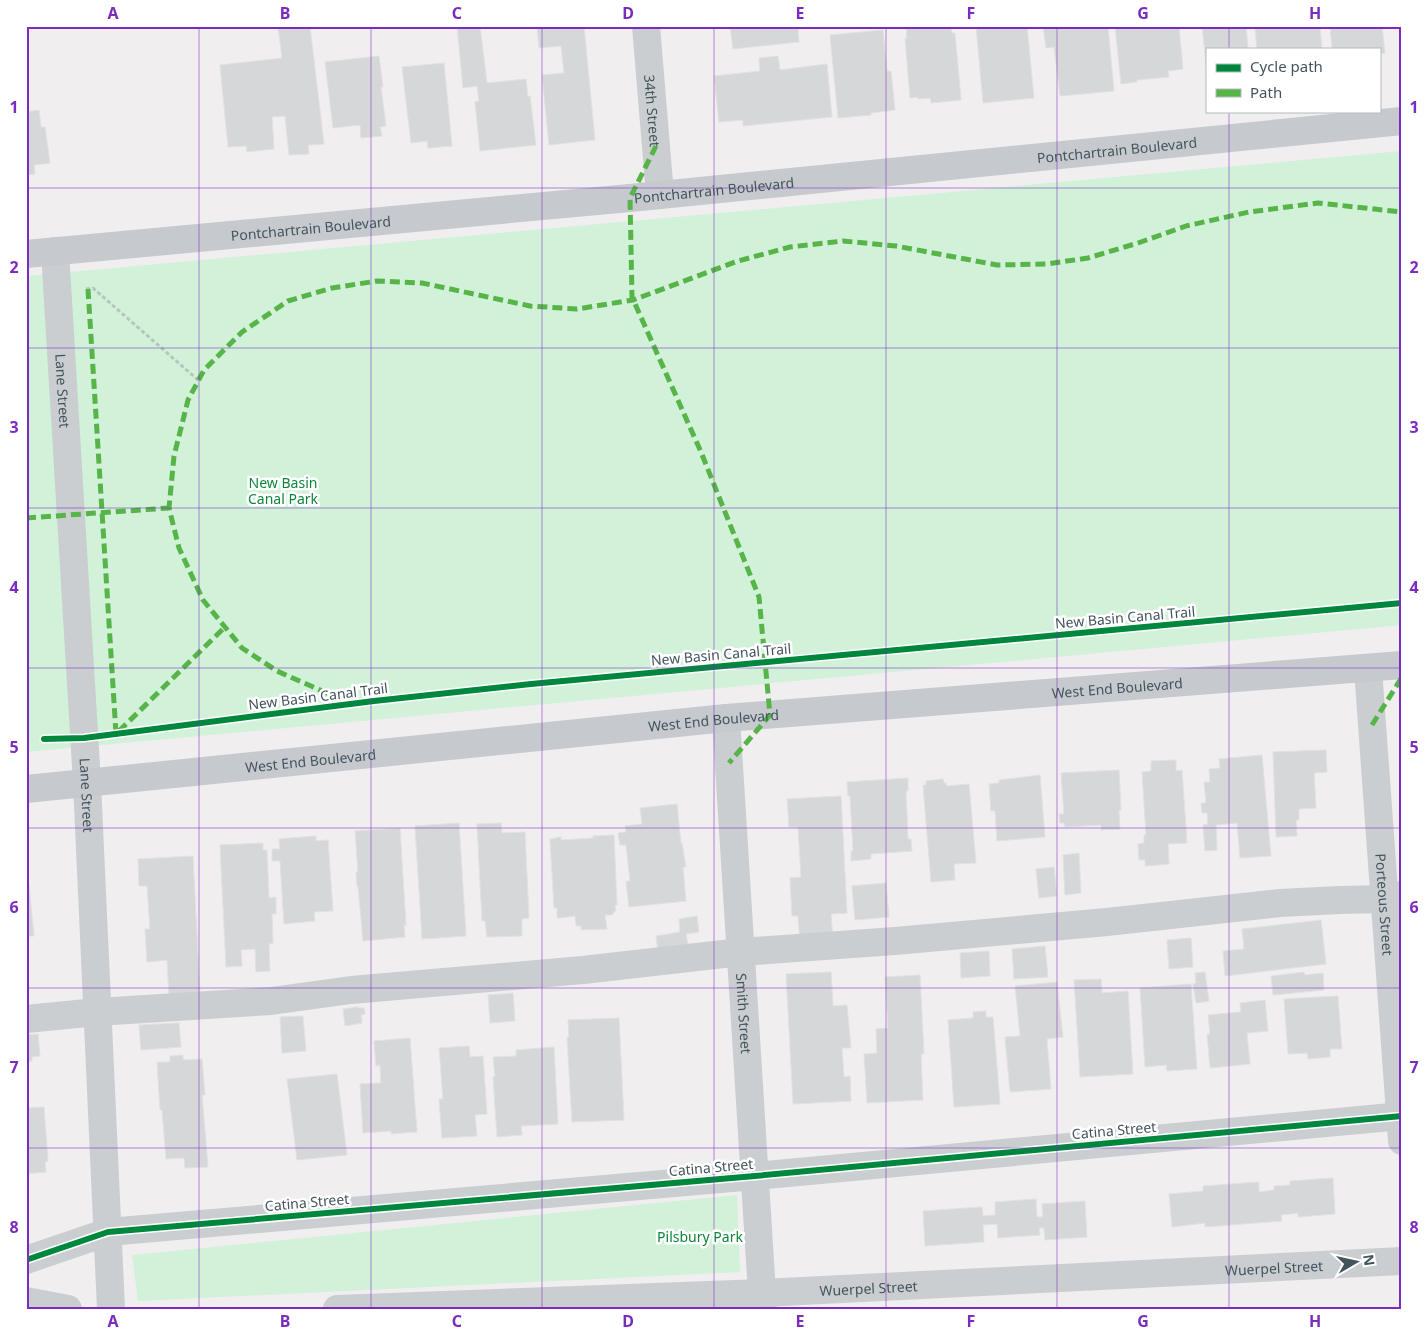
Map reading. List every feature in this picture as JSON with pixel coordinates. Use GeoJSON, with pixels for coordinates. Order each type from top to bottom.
{"type":"FeatureCollection","features":[{"type":"Feature","properties":{"kind":"main road","name":"Pontchartrain Boulevard"},"geometry":{"type":"LineString","coordinates":[[26,254],[660,195],[1402,121]]}},
{"type":"Feature","properties":{"kind":"main road","name":"West End Boulevard"},"geometry":{"type":"LineString","coordinates":[[26,789],[726,718],[1402,665]]}},
{"type":"Feature","properties":{"kind":"street","name":"34th Street"},"geometry":{"type":"LineString","coordinates":[[646,26],[660,195]]}},
{"type":"Feature","properties":{"kind":"street","name":"Lane Street"},"geometry":{"type":"LineString","coordinates":[[55,251],[86,784],[111,1309]]}},
{"type":"Feature","properties":{"kind":"street","name":"Porteous Street"},"geometry":{"type":"LineString","coordinates":[[1368,669],[1393,897],[1401,1124]]}},
{"type":"Feature","properties":{"kind":"street","name":"Smith Street"},"geometry":{"type":"LineString","coordinates":[[726,718],[762,1301]]}},
{"type":"Feature","properties":{"kind":"street"},"geometry":{"type":"LineString","coordinates":[[26,1019],[97,1012],[271,1001],[351,990],[584,970],[741,952],[894,941],[1280,904],[1393,897]]}},
{"type":"Feature","properties":{"kind":"street","name":"Catina Street"},"geometry":{"type":"LineString","coordinates":[[26,1260],[108,1232],[755,1176],[1401,1124]]}},
{"type":"Feature","properties":{"kind":"street","name":"Wuerpel Street"},"geometry":{"type":"LineString","coordinates":[[337,1309],[762,1301],[1402,1262]]}},
{"type":"Feature","properties":{"kind":"street"},"geometry":{"type":"LineString","coordinates":[[26,1301],[68,1309]]}},
{"type":"Feature","properties":{"kind":"path"},"geometry":{"type":"LineString","coordinates":[[88,289],[93,288],[198,380]]}},
{"type":"Feature","properties":{"kind":"green space","name":"New Basin Canal Park"},"geometry":{"type":"Polygon","coordinates":[[[1402,151],[1402,625],[26,752],[26,276],[1402,151]]]}},
{"type":"Feature","properties":{"kind":"green space","name":"Pilsbury Park"},"geometry":{"type":"Polygon","coordinates":[[[737,1195],[740,1272],[138,1301],[132,1255],[737,1195]]]}},
{"type":"Feature","properties":{"kind":"building"},"geometry":{"type":"Polygon","coordinates":[[[310,26],[324,144],[308,145],[309,154],[289,155],[285,116],[272,117],[274,149],[247,152],[246,146],[228,147],[220,65],[282,58],[278,27],[310,26]]]}},
{"type":"Feature","properties":{"kind":"building"},"geometry":{"type":"Polygon","coordinates":[[[457,26],[480,26],[487,83],[526,79],[536,145],[480,151],[475,102],[479,101],[477,86],[463,88],[457,26]]]}},
{"type":"Feature","properties":{"kind":"building"},"geometry":{"type":"Polygon","coordinates":[[[537,26],[584,26],[595,140],[549,145],[542,75],[564,73],[561,46],[539,48],[537,26]]]}},
{"type":"Feature","properties":{"kind":"building"},"geometry":{"type":"Polygon","coordinates":[[[730,26],[798,26],[799,42],[733,49],[730,26]]]}},
{"type":"Feature","properties":{"kind":"building"},"geometry":{"type":"Polygon","coordinates":[[[906,26],[930,26],[930,29],[951,27],[952,33],[955,33],[961,100],[931,103],[930,98],[910,98],[905,38],[907,39],[906,26]]]}},
{"type":"Feature","properties":{"kind":"building"},"geometry":{"type":"Polygon","coordinates":[[[976,26],[1027,26],[1034,98],[983,103],[976,26]]]}},
{"type":"Feature","properties":{"kind":"building"},"geometry":{"type":"Polygon","coordinates":[[[1043,26],[1108,26],[1114,91],[1060,96],[1054,47],[1046,48],[1043,26]]]}},
{"type":"Feature","properties":{"kind":"building"},"geometry":{"type":"Polygon","coordinates":[[[1115,26],[1179,26],[1183,69],[1168,71],[1169,77],[1137,80],[1137,82],[1121,84],[1115,26]]]}},
{"type":"Feature","properties":{"kind":"building"},"geometry":{"type":"Polygon","coordinates":[[[1202,26],[1246,26],[1248,48],[1206,48],[1206,64],[1202,26]]]}},
{"type":"Feature","properties":{"kind":"building"},"geometry":{"type":"Polygon","coordinates":[[[1269,26],[1320,26],[1322,48],[1257,48],[1255,28],[1269,26]]]}},
{"type":"Feature","properties":{"kind":"building"},"geometry":{"type":"Polygon","coordinates":[[[1330,26],[1382,26],[1385,53],[1380,54],[1380,48],[1332,48],[1330,26]]]}},
{"type":"Feature","properties":{"kind":"building"},"geometry":{"type":"Polygon","coordinates":[[[883,30],[887,71],[891,71],[895,110],[871,113],[871,115],[838,118],[830,35],[883,30]]]}},
{"type":"Feature","properties":{"kind":"building"},"geometry":{"type":"Polygon","coordinates":[[[379,56],[386,126],[380,127],[382,136],[361,138],[360,125],[333,128],[325,62],[379,56]]]}},
{"type":"Feature","properties":{"kind":"building"},"geometry":{"type":"Polygon","coordinates":[[[778,56],[780,70],[827,64],[832,117],[743,126],[743,120],[719,122],[714,76],[760,71],[759,58],[778,56]]]}},
{"type":"Feature","properties":{"kind":"building"},"geometry":{"type":"Polygon","coordinates":[[[444,63],[452,146],[428,148],[427,141],[411,143],[402,67],[444,63]]]}},
{"type":"Feature","properties":{"kind":"building"},"geometry":{"type":"Polygon","coordinates":[[[39,110],[41,127],[45,127],[50,163],[34,165],[35,174],[26,175],[26,112],[39,110]]]}},
{"type":"Feature","properties":{"kind":"building"},"geometry":{"type":"Polygon","coordinates":[[[1326,750],[1327,772],[1314,773],[1316,808],[1299,809],[1299,820],[1296,820],[1297,836],[1276,837],[1273,752],[1326,750]]]}},
{"type":"Feature","properties":{"kind":"building"},"geometry":{"type":"Polygon","coordinates":[[[1262,755],[1271,856],[1240,858],[1237,823],[1216,825],[1217,850],[1205,851],[1203,825],[1208,824],[1207,813],[1202,813],[1201,803],[1206,803],[1204,782],[1210,782],[1209,769],[1220,768],[1219,759],[1262,755]]]}},
{"type":"Feature","properties":{"kind":"building"},"geometry":{"type":"Polygon","coordinates":[[[1176,760],[1176,771],[1182,770],[1187,843],[1168,844],[1169,864],[1145,866],[1145,860],[1139,860],[1138,844],[1144,843],[1144,835],[1146,835],[1142,772],[1151,771],[1151,761],[1176,760]]]}},
{"type":"Feature","properties":{"kind":"building"},"geometry":{"type":"Polygon","coordinates":[[[1119,770],[1120,829],[1101,830],[1101,825],[1065,827],[1064,823],[1060,823],[1059,814],[1064,814],[1061,773],[1119,770]]]}},
{"type":"Feature","properties":{"kind":"building"},"geometry":{"type":"Polygon","coordinates":[[[1040,775],[1045,837],[997,841],[995,811],[991,811],[989,784],[999,783],[999,780],[1040,775]]]}},
{"type":"Feature","properties":{"kind":"building"},"geometry":{"type":"Polygon","coordinates":[[[908,778],[908,791],[906,791],[908,839],[911,839],[912,851],[871,854],[871,859],[851,861],[851,851],[853,851],[850,796],[848,796],[847,782],[908,778]]]}},
{"type":"Feature","properties":{"kind":"building"},"geometry":{"type":"Polygon","coordinates":[[[943,779],[947,786],[969,784],[976,863],[954,864],[955,880],[931,882],[923,785],[926,785],[926,781],[943,779]]]}},
{"type":"Feature","properties":{"kind":"building"},"geometry":{"type":"Polygon","coordinates":[[[841,796],[847,913],[831,914],[833,939],[800,941],[798,916],[792,916],[790,878],[801,877],[798,827],[789,827],[787,799],[841,796]]]}},
{"type":"Feature","properties":{"kind":"building"},"geometry":{"type":"Polygon","coordinates":[[[677,804],[681,844],[686,867],[683,867],[686,901],[629,907],[626,881],[630,881],[626,845],[620,845],[618,833],[626,832],[625,826],[642,824],[640,808],[677,804]]]}},
{"type":"Feature","properties":{"kind":"building"},"geometry":{"type":"Polygon","coordinates":[[[459,823],[466,936],[422,939],[415,826],[459,823]]]}},
{"type":"Feature","properties":{"kind":"building"},"geometry":{"type":"Polygon","coordinates":[[[501,823],[502,833],[525,832],[529,918],[522,919],[522,936],[487,937],[485,921],[482,921],[477,824],[501,823]]]}},
{"type":"Feature","properties":{"kind":"building"},"geometry":{"type":"Polygon","coordinates":[[[400,828],[406,925],[404,925],[405,937],[363,941],[357,886],[356,872],[358,872],[355,831],[400,828]]]}},
{"type":"Feature","properties":{"kind":"building"},"geometry":{"type":"Polygon","coordinates":[[[614,835],[616,910],[612,915],[605,915],[607,929],[581,930],[581,926],[576,926],[575,916],[557,917],[557,908],[554,908],[550,839],[561,837],[561,840],[593,838],[593,836],[614,835]]]}},
{"type":"Feature","properties":{"kind":"building"},"geometry":{"type":"Polygon","coordinates":[[[316,836],[316,841],[328,840],[333,911],[314,912],[315,921],[284,924],[280,861],[272,861],[272,849],[280,849],[279,839],[316,836]]]}},
{"type":"Feature","properties":{"kind":"building"},"geometry":{"type":"Polygon","coordinates":[[[263,843],[263,850],[267,850],[269,898],[276,897],[276,914],[272,914],[273,943],[269,944],[270,971],[256,972],[255,949],[241,950],[242,966],[226,967],[220,845],[263,843]]]}},
{"type":"Feature","properties":{"kind":"building"},"geometry":{"type":"Polygon","coordinates":[[[1079,853],[1081,893],[1065,895],[1063,855],[1079,853]]]}},
{"type":"Feature","properties":{"kind":"building"},"geometry":{"type":"Polygon","coordinates":[[[193,856],[200,995],[169,996],[167,960],[147,962],[145,929],[150,929],[147,886],[139,886],[138,859],[193,856]]]}},
{"type":"Feature","properties":{"kind":"building"},"geometry":{"type":"Polygon","coordinates":[[[1054,867],[1057,896],[1039,898],[1036,869],[1054,867]]]}},
{"type":"Feature","properties":{"kind":"building"},"geometry":{"type":"Polygon","coordinates":[[[886,883],[889,917],[855,920],[852,886],[886,883]]]}},
{"type":"Feature","properties":{"kind":"building"},"geometry":{"type":"Polygon","coordinates":[[[26,884],[29,884],[34,936],[26,936],[26,884]]]}},
{"type":"Feature","properties":{"kind":"building"},"geometry":{"type":"Polygon","coordinates":[[[697,916],[699,932],[686,934],[689,948],[658,952],[656,936],[680,932],[679,919],[697,916]]]}},
{"type":"Feature","properties":{"kind":"building"},"geometry":{"type":"Polygon","coordinates":[[[1321,920],[1326,964],[1225,976],[1223,951],[1244,949],[1242,929],[1321,920]]]}},
{"type":"Feature","properties":{"kind":"building"},"geometry":{"type":"Polygon","coordinates":[[[1191,938],[1193,967],[1169,969],[1167,940],[1191,938]]]}},
{"type":"Feature","properties":{"kind":"building"},"geometry":{"type":"Polygon","coordinates":[[[1045,946],[1048,977],[1014,979],[1012,949],[1045,946]]]}},
{"type":"Feature","properties":{"kind":"building"},"geometry":{"type":"Polygon","coordinates":[[[989,951],[990,976],[961,978],[960,953],[989,951]]]}},
{"type":"Feature","properties":{"kind":"building"},"geometry":{"type":"Polygon","coordinates":[[[831,972],[833,1006],[847,1005],[851,1048],[842,1048],[844,1077],[850,1076],[851,1101],[793,1104],[786,974],[831,972]]]}},
{"type":"Feature","properties":{"kind":"building"},"geometry":{"type":"Polygon","coordinates":[[[1205,972],[1209,1001],[1196,1003],[1193,984],[1196,983],[1195,973],[1205,972]]]}},
{"type":"Feature","properties":{"kind":"building"},"geometry":{"type":"Polygon","coordinates":[[[1304,972],[1305,975],[1323,973],[1324,990],[1273,995],[1271,976],[1304,972]]]}},
{"type":"Feature","properties":{"kind":"building"},"geometry":{"type":"Polygon","coordinates":[[[920,975],[924,1054],[921,1054],[923,1100],[867,1103],[864,1054],[877,1053],[876,1029],[888,1028],[885,977],[920,975]]]}},
{"type":"Feature","properties":{"kind":"building"},"geometry":{"type":"Polygon","coordinates":[[[1101,979],[1102,993],[1128,991],[1133,1074],[1080,1077],[1074,980],[1101,979]]]}},
{"type":"Feature","properties":{"kind":"building"},"geometry":{"type":"Polygon","coordinates":[[[1057,982],[1063,1037],[1047,1039],[1051,1089],[1010,1092],[1005,1037],[1020,1036],[1015,986],[1057,982]]]}},
{"type":"Feature","properties":{"kind":"building"},"geometry":{"type":"Polygon","coordinates":[[[1191,984],[1197,1069],[1167,1071],[1166,1065],[1145,1067],[1140,988],[1191,984]]]}},
{"type":"Feature","properties":{"kind":"building"},"geometry":{"type":"Polygon","coordinates":[[[513,993],[515,1021],[490,1023],[488,995],[513,993]]]}},
{"type":"Feature","properties":{"kind":"building"},"geometry":{"type":"Polygon","coordinates":[[[1338,996],[1342,1049],[1330,1049],[1330,1057],[1308,1059],[1307,1053],[1288,1054],[1284,999],[1338,996]]]}},
{"type":"Feature","properties":{"kind":"building"},"geometry":{"type":"Polygon","coordinates":[[[1265,1000],[1268,1031],[1247,1033],[1250,1064],[1210,1068],[1207,1034],[1210,1034],[1208,1015],[1241,1012],[1240,1003],[1265,1000]]]}},
{"type":"Feature","properties":{"kind":"building"},"geometry":{"type":"Polygon","coordinates":[[[364,1008],[365,1014],[361,1015],[362,1023],[345,1026],[343,1009],[364,1008]]]}},
{"type":"Feature","properties":{"kind":"building"},"geometry":{"type":"Polygon","coordinates":[[[986,1011],[986,1017],[993,1017],[1000,1104],[954,1107],[948,1020],[973,1018],[973,1012],[986,1011]]]}},
{"type":"Feature","properties":{"kind":"building"},"geometry":{"type":"Polygon","coordinates":[[[303,1016],[306,1051],[282,1053],[280,1017],[303,1016]]]}},
{"type":"Feature","properties":{"kind":"building"},"geometry":{"type":"Polygon","coordinates":[[[619,1018],[624,1120],[572,1122],[567,1037],[569,1037],[568,1020],[619,1018]]]}},
{"type":"Feature","properties":{"kind":"building"},"geometry":{"type":"Polygon","coordinates":[[[179,1023],[181,1047],[141,1050],[139,1025],[179,1023]]]}},
{"type":"Feature","properties":{"kind":"building"},"geometry":{"type":"Polygon","coordinates":[[[38,1034],[40,1056],[32,1057],[32,1061],[26,1062],[26,1035],[38,1034]]]}},
{"type":"Feature","properties":{"kind":"building"},"geometry":{"type":"Polygon","coordinates":[[[410,1038],[417,1132],[391,1134],[391,1131],[363,1133],[360,1084],[381,1083],[380,1065],[376,1066],[374,1041],[410,1038]]]}},
{"type":"Feature","properties":{"kind":"building"},"geometry":{"type":"Polygon","coordinates":[[[469,1046],[470,1057],[483,1056],[487,1114],[475,1115],[477,1136],[442,1138],[439,1099],[443,1099],[439,1048],[469,1046]]]}},
{"type":"Feature","properties":{"kind":"building"},"geometry":{"type":"Polygon","coordinates":[[[554,1047],[558,1124],[521,1126],[522,1135],[497,1137],[493,1057],[516,1056],[516,1050],[554,1047]]]}},
{"type":"Feature","properties":{"kind":"building"},"geometry":{"type":"Polygon","coordinates":[[[183,1055],[183,1060],[202,1059],[205,1095],[202,1095],[208,1167],[185,1168],[184,1158],[166,1159],[157,1062],[170,1062],[170,1056],[183,1055]]]}},
{"type":"Feature","properties":{"kind":"building"},"geometry":{"type":"Polygon","coordinates":[[[337,1074],[347,1155],[297,1160],[287,1079],[337,1074]]]}},
{"type":"Feature","properties":{"kind":"building"},"geometry":{"type":"Polygon","coordinates":[[[44,1107],[48,1161],[45,1162],[46,1172],[26,1174],[26,1108],[44,1107]]]}},
{"type":"Feature","properties":{"kind":"building"},"geometry":{"type":"Polygon","coordinates":[[[1333,1178],[1335,1214],[1298,1217],[1298,1213],[1281,1215],[1282,1221],[1205,1227],[1205,1223],[1172,1227],[1169,1194],[1203,1191],[1203,1186],[1259,1182],[1259,1192],[1274,1190],[1274,1186],[1290,1185],[1290,1181],[1333,1178]]]}},
{"type":"Feature","properties":{"kind":"building"},"geometry":{"type":"Polygon","coordinates":[[[1036,1199],[1037,1217],[1043,1217],[1042,1204],[1085,1201],[1087,1237],[1045,1240],[1044,1228],[1039,1228],[1040,1235],[998,1238],[997,1224],[983,1225],[984,1242],[925,1246],[923,1211],[982,1207],[983,1216],[995,1215],[995,1202],[1036,1199]]]}},
{"type":"Feature","properties":{"kind":"marked path"},"geometry":{"type":"LineString","coordinates":[[656,146],[630,198],[632,297],[701,452],[759,597],[770,715],[729,763]]}},
{"type":"Feature","properties":{"kind":"marked path"},"geometry":{"type":"LineString","coordinates":[[357,699],[329,694],[277,671],[242,648],[203,600],[179,548],[169,508],[174,456],[188,400],[204,370],[242,332],[288,301],[332,288],[377,281],[422,283],[530,306],[577,309],[633,300],[738,261],[790,247],[843,241],[896,246],[997,265],[1047,264],[1088,258],[1186,226],[1249,212],[1318,203],[1402,212]]}},
{"type":"Feature","properties":{"kind":"marked path"},"geometry":{"type":"LineString","coordinates":[[88,289],[116,734],[225,627]]}},
{"type":"Feature","properties":{"kind":"marked path"},"geometry":{"type":"LineString","coordinates":[[26,518],[169,508]]}},
{"type":"Feature","properties":{"kind":"marked path"},"geometry":{"type":"LineString","coordinates":[[1372,725],[1402,677]]}},
{"type":"Feature","properties":{"kind":"cycle path","name":"New Basin Canal Trail"},"geometry":{"type":"LineString","coordinates":[[44,739],[84,738],[374,701],[531,684],[1402,603]]}},
{"type":"Feature","properties":{"kind":"cycle path"},"geometry":{"type":"LineString","coordinates":[[26,1260],[108,1232],[755,1176],[1402,1116]]}}]}
